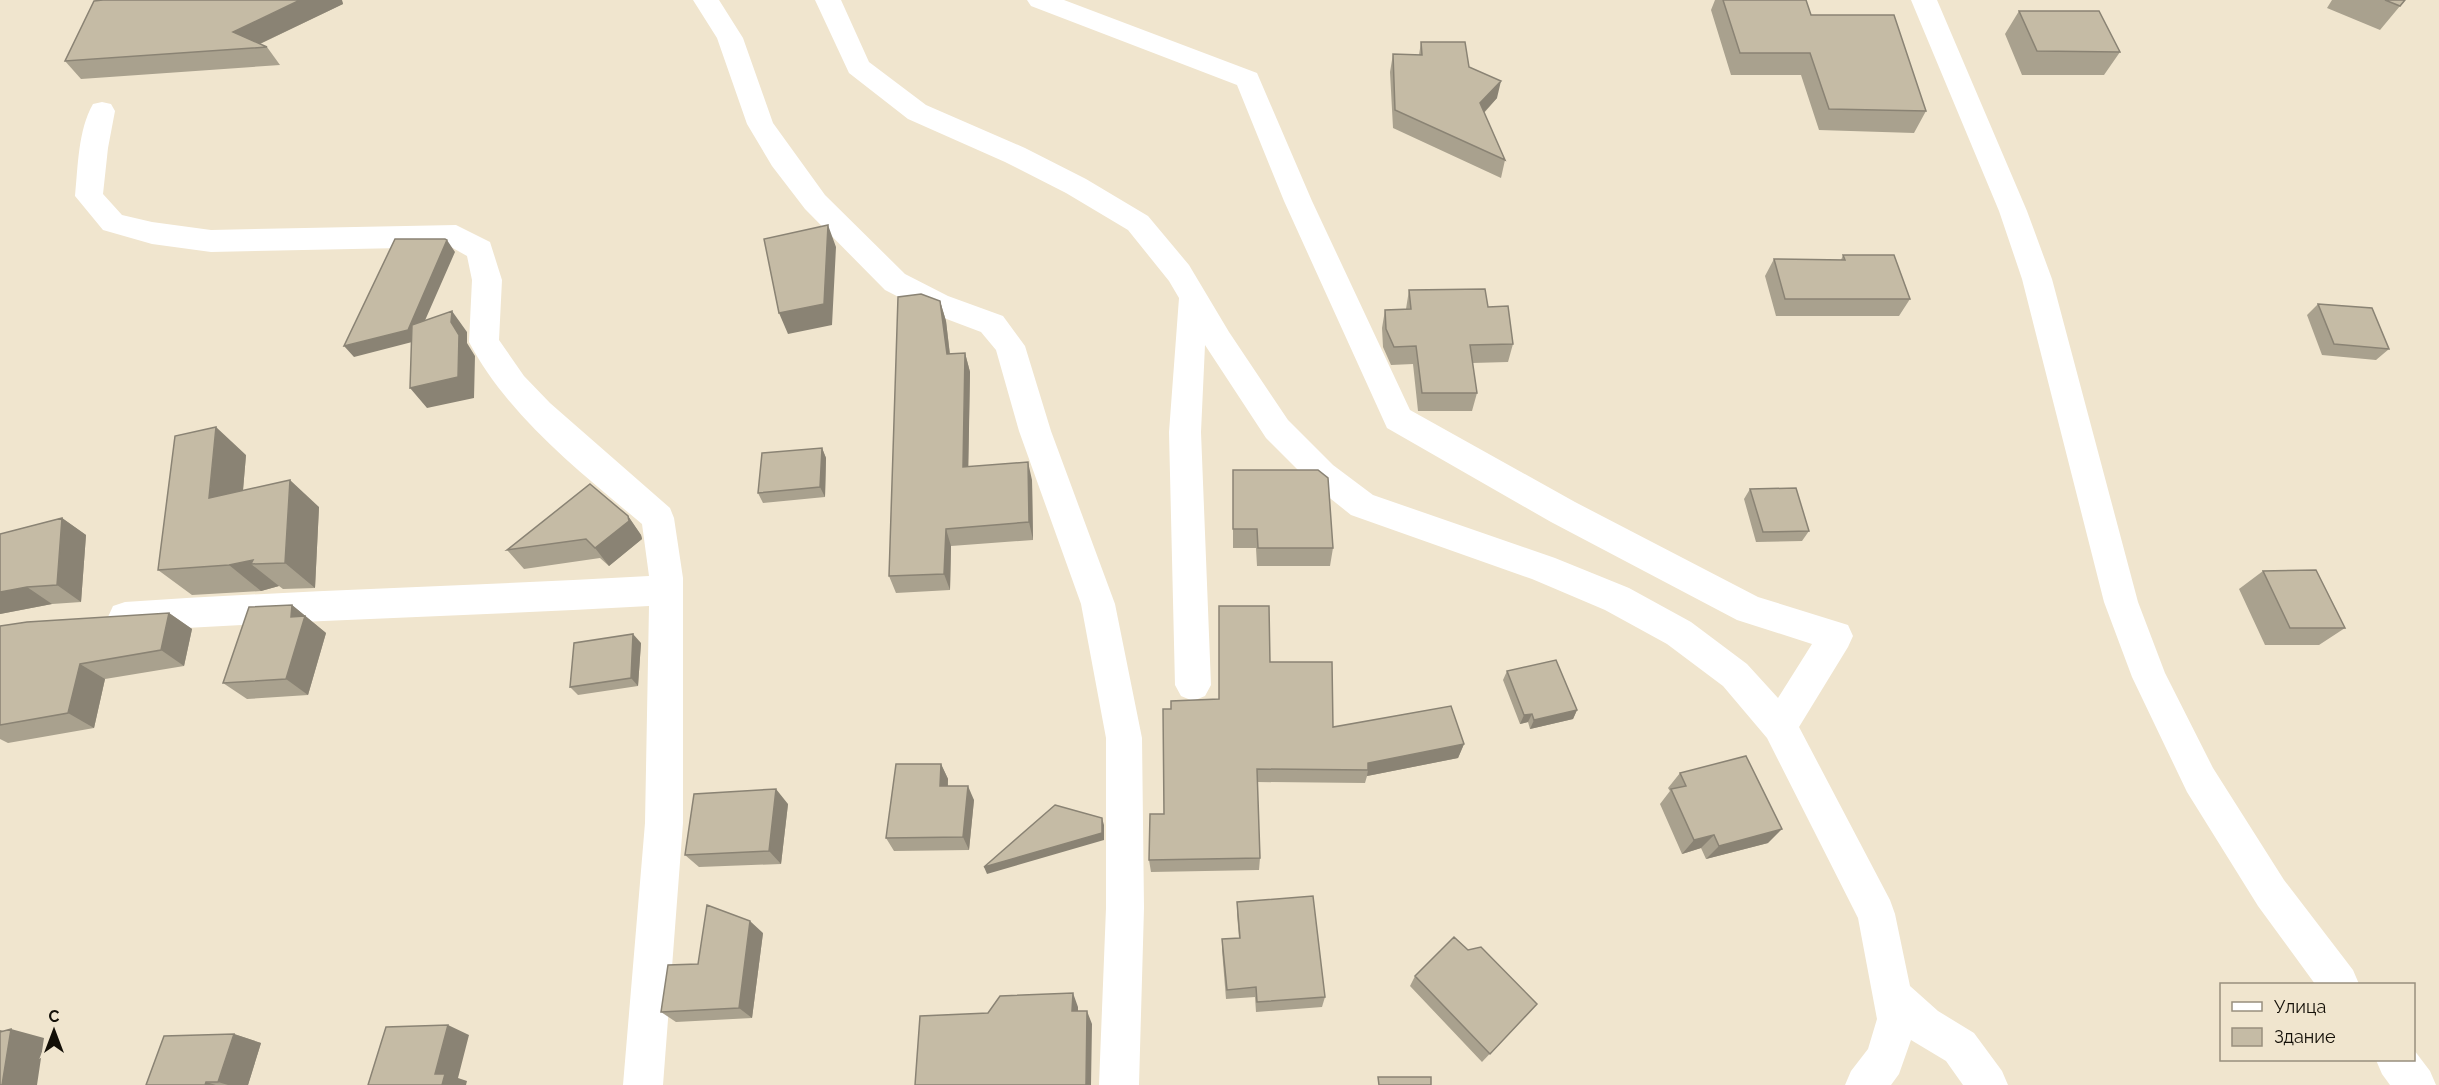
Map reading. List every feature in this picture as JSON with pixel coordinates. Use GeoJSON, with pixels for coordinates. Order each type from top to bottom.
{"type":"FeatureCollection","features":[{"type":"Feature","properties":{"kind":"street"},"geometry":{"type":"LineString","coordinates":[[706,0],[730,38],[760,124],[782,159],[815,202],[895,282],[938,304],[992,324],[1010,346],[1035,431],[1098,604],[1124,738],[1125,908],[1119,1085]]}},
{"type":"Feature","properties":{"kind":"street"},"geometry":{"type":"LineString","coordinates":[[828,0],[858,67],[917,112],[962,134],[1015,155],[1076,186],[1137,223],[1179,273],[1277,429],[1322,474],[1362,505],[1543,568],[1617,598],[1679,633],[1735,675],[1780,726],[1876,914],[1897,1019],[1884,1060],[1865,1085]]}},
{"type":"Feature","properties":{"kind":"street"},"geometry":{"type":"LineString","coordinates":[[1040,0],[1248,79],[1311,231],[1398,419],[1563,512],[1749,609],[1836,636],[1780,726]]}},
{"type":"Feature","properties":{"kind":"street"},"geometry":{"type":"LineString","coordinates":[[1924,0],[2008,200],[2037,279],[2121,602],[2149,677],[2200,780],[2271,893],[2338,983]]}},
{"type":"Feature","properties":{"kind":"street"},"geometry":{"type":"LineString","coordinates":[[102,111],[94,148],[89,196],[113,223],[152,233],[212,241],[456,236],[480,250],[487,280],[484,342],[513,385],[539,412],[617,484],[658,518],[665,590],[664,823],[643,1085]]}},
{"type":"Feature","properties":{"kind":"street"},"geometry":{"type":"LineString","coordinates":[[1193,686],[1185,432],[1194,298]]}},
{"type":"Feature","properties":{"kind":"street"},"geometry":{"type":"LineString","coordinates":[[96,619],[290,606],[444,603],[665,590]]}},
{"type":"Feature","properties":{"kind":"street"},"geometry":{"type":"LineString","coordinates":[[1893,998],[1924,1025],[1960,1047],[1988,1085]]}},
{"type":"Feature","properties":{"kind":"street"},"geometry":{"type":"LineString","coordinates":[[2398,1061],[2416,1085]]}},
{"type":"Feature","properties":{"kind":"building"},"geometry":{"type":"Polygon","coordinates":[[[300,0],[233,32],[267,47],[65,61],[94,1],[300,0]]]}},
{"type":"Feature","properties":{"kind":"building"},"geometry":{"type":"Polygon","coordinates":[[[1723,0],[1806,0],[1811,15],[1894,15],[1926,111],[1829,109],[1810,53],[1740,53],[1723,0]]]}},
{"type":"Feature","properties":{"kind":"building"},"geometry":{"type":"Polygon","coordinates":[[[2385,0],[2405,0],[2400,6],[2385,0]]]}},
{"type":"Feature","properties":{"kind":"building"},"geometry":{"type":"Polygon","coordinates":[[[2019,11],[2099,11],[2120,52],[2037,51],[2019,11]]]}},
{"type":"Feature","properties":{"kind":"building"},"geometry":{"type":"Polygon","coordinates":[[[1421,42],[1465,42],[1469,67],[1501,81],[1480,103],[1505,160],[1395,110],[1393,54],[1422,55],[1421,42]]]}},
{"type":"Feature","properties":{"kind":"building"},"geometry":{"type":"Polygon","coordinates":[[[828,225],[824,304],[779,313],[764,239],[828,225]]]}},
{"type":"Feature","properties":{"kind":"building"},"geometry":{"type":"Polygon","coordinates":[[[395,239],[447,240],[408,330],[344,346],[395,239]]]}},
{"type":"Feature","properties":{"kind":"building"},"geometry":{"type":"Polygon","coordinates":[[[1843,255],[1894,255],[1910,299],[1785,299],[1774,259],[1845,260],[1843,255]]]}},
{"type":"Feature","properties":{"kind":"building"},"geometry":{"type":"Polygon","coordinates":[[[1485,289],[1488,307],[1508,306],[1513,344],[1470,345],[1477,393],[1422,393],[1416,346],[1394,347],[1386,329],[1385,310],[1411,309],[1409,290],[1485,289]]]}},
{"type":"Feature","properties":{"kind":"building"},"geometry":{"type":"Polygon","coordinates":[[[921,294],[940,301],[947,354],[965,353],[963,467],[1028,462],[1029,522],[946,529],[944,574],[889,576],[898,297],[921,294]]]}},
{"type":"Feature","properties":{"kind":"building"},"geometry":{"type":"Polygon","coordinates":[[[2318,304],[2372,308],[2389,349],[2334,344],[2318,304]]]}},
{"type":"Feature","properties":{"kind":"building"},"geometry":{"type":"Polygon","coordinates":[[[452,311],[451,322],[459,335],[458,377],[410,388],[412,325],[452,311]]]}},
{"type":"Feature","properties":{"kind":"building"},"geometry":{"type":"Polygon","coordinates":[[[216,427],[209,498],[290,480],[285,563],[251,564],[253,560],[229,565],[158,570],[175,436],[216,427]]]}},
{"type":"Feature","properties":{"kind":"building"},"geometry":{"type":"Polygon","coordinates":[[[822,448],[820,487],[758,493],[762,453],[822,448]]]}},
{"type":"Feature","properties":{"kind":"building"},"geometry":{"type":"Polygon","coordinates":[[[1233,470],[1318,470],[1328,478],[1333,548],[1258,548],[1257,529],[1233,529],[1233,470]]]}},
{"type":"Feature","properties":{"kind":"building"},"geometry":{"type":"Polygon","coordinates":[[[590,484],[628,516],[629,521],[595,548],[586,539],[507,550],[590,484]]]}},
{"type":"Feature","properties":{"kind":"building"},"geometry":{"type":"Polygon","coordinates":[[[1796,488],[1809,531],[1763,532],[1750,489],[1796,488]]]}},
{"type":"Feature","properties":{"kind":"building"},"geometry":{"type":"Polygon","coordinates":[[[62,518],[57,585],[0,592],[0,534],[62,518]]]}},
{"type":"Feature","properties":{"kind":"building"},"geometry":{"type":"Polygon","coordinates":[[[2316,570],[2345,628],[2290,628],[2263,571],[2316,570]]]}},
{"type":"Feature","properties":{"kind":"building"},"geometry":{"type":"Polygon","coordinates":[[[292,605],[291,617],[305,616],[286,679],[223,683],[249,607],[292,605]]]}},
{"type":"Feature","properties":{"kind":"building"},"geometry":{"type":"Polygon","coordinates":[[[1219,606],[1269,606],[1270,662],[1332,662],[1333,727],[1451,706],[1464,744],[1368,763],[1368,770],[1257,769],[1260,858],[1149,860],[1150,814],[1164,814],[1163,709],[1171,709],[1171,701],[1219,699],[1219,606]]]}},
{"type":"Feature","properties":{"kind":"building"},"geometry":{"type":"Polygon","coordinates":[[[169,613],[161,650],[80,664],[68,713],[0,725],[0,626],[27,622],[169,613]]]}},
{"type":"Feature","properties":{"kind":"building"},"geometry":{"type":"Polygon","coordinates":[[[633,634],[631,678],[570,687],[574,643],[633,634]]]}},
{"type":"Feature","properties":{"kind":"building"},"geometry":{"type":"Polygon","coordinates":[[[1556,660],[1577,710],[1534,720],[1532,714],[1524,715],[1507,671],[1556,660]]]}},
{"type":"Feature","properties":{"kind":"building"},"geometry":{"type":"Polygon","coordinates":[[[1746,756],[1782,829],[1719,846],[1714,835],[1694,840],[1671,789],[1686,786],[1680,773],[1746,756]]]}},
{"type":"Feature","properties":{"kind":"building"},"geometry":{"type":"Polygon","coordinates":[[[896,764],[941,764],[940,786],[968,786],[963,837],[886,838],[896,764]]]}},
{"type":"Feature","properties":{"kind":"building"},"geometry":{"type":"Polygon","coordinates":[[[776,789],[769,851],[685,855],[694,794],[776,789]]]}},
{"type":"Feature","properties":{"kind":"building"},"geometry":{"type":"Polygon","coordinates":[[[1055,805],[1102,818],[1102,833],[984,867],[1055,805]]]}},
{"type":"Feature","properties":{"kind":"building"},"geometry":{"type":"Polygon","coordinates":[[[1313,896],[1325,997],[1257,1002],[1256,987],[1227,990],[1222,939],[1240,938],[1237,902],[1313,896]]]}},
{"type":"Feature","properties":{"kind":"building"},"geometry":{"type":"Polygon","coordinates":[[[707,905],[750,921],[739,1008],[661,1012],[668,965],[698,964],[707,905]]]}},
{"type":"Feature","properties":{"kind":"building"},"geometry":{"type":"Polygon","coordinates":[[[1454,937],[1468,950],[1481,947],[1537,1004],[1490,1054],[1415,976],[1454,937]]]}},
{"type":"Feature","properties":{"kind":"building"},"geometry":{"type":"Polygon","coordinates":[[[1073,993],[1072,1011],[1087,1011],[1086,1085],[915,1085],[920,1016],[988,1013],[1000,996],[1073,993]]]}},
{"type":"Feature","properties":{"kind":"building"},"geometry":{"type":"Polygon","coordinates":[[[448,1025],[435,1074],[445,1074],[442,1085],[368,1085],[386,1027],[448,1025]]]}},
{"type":"Feature","properties":{"kind":"building"},"geometry":{"type":"Polygon","coordinates":[[[11,1029],[2,1085],[0,1085],[0,1032],[11,1029]]]}},
{"type":"Feature","properties":{"kind":"building"},"geometry":{"type":"Polygon","coordinates":[[[234,1034],[218,1082],[206,1082],[205,1085],[146,1085],[164,1036],[234,1034]]]}},
{"type":"Feature","properties":{"kind":"building"},"geometry":{"type":"Polygon","coordinates":[[[1378,1077],[1431,1077],[1431,1085],[1379,1085],[1378,1077]]]}}]}
